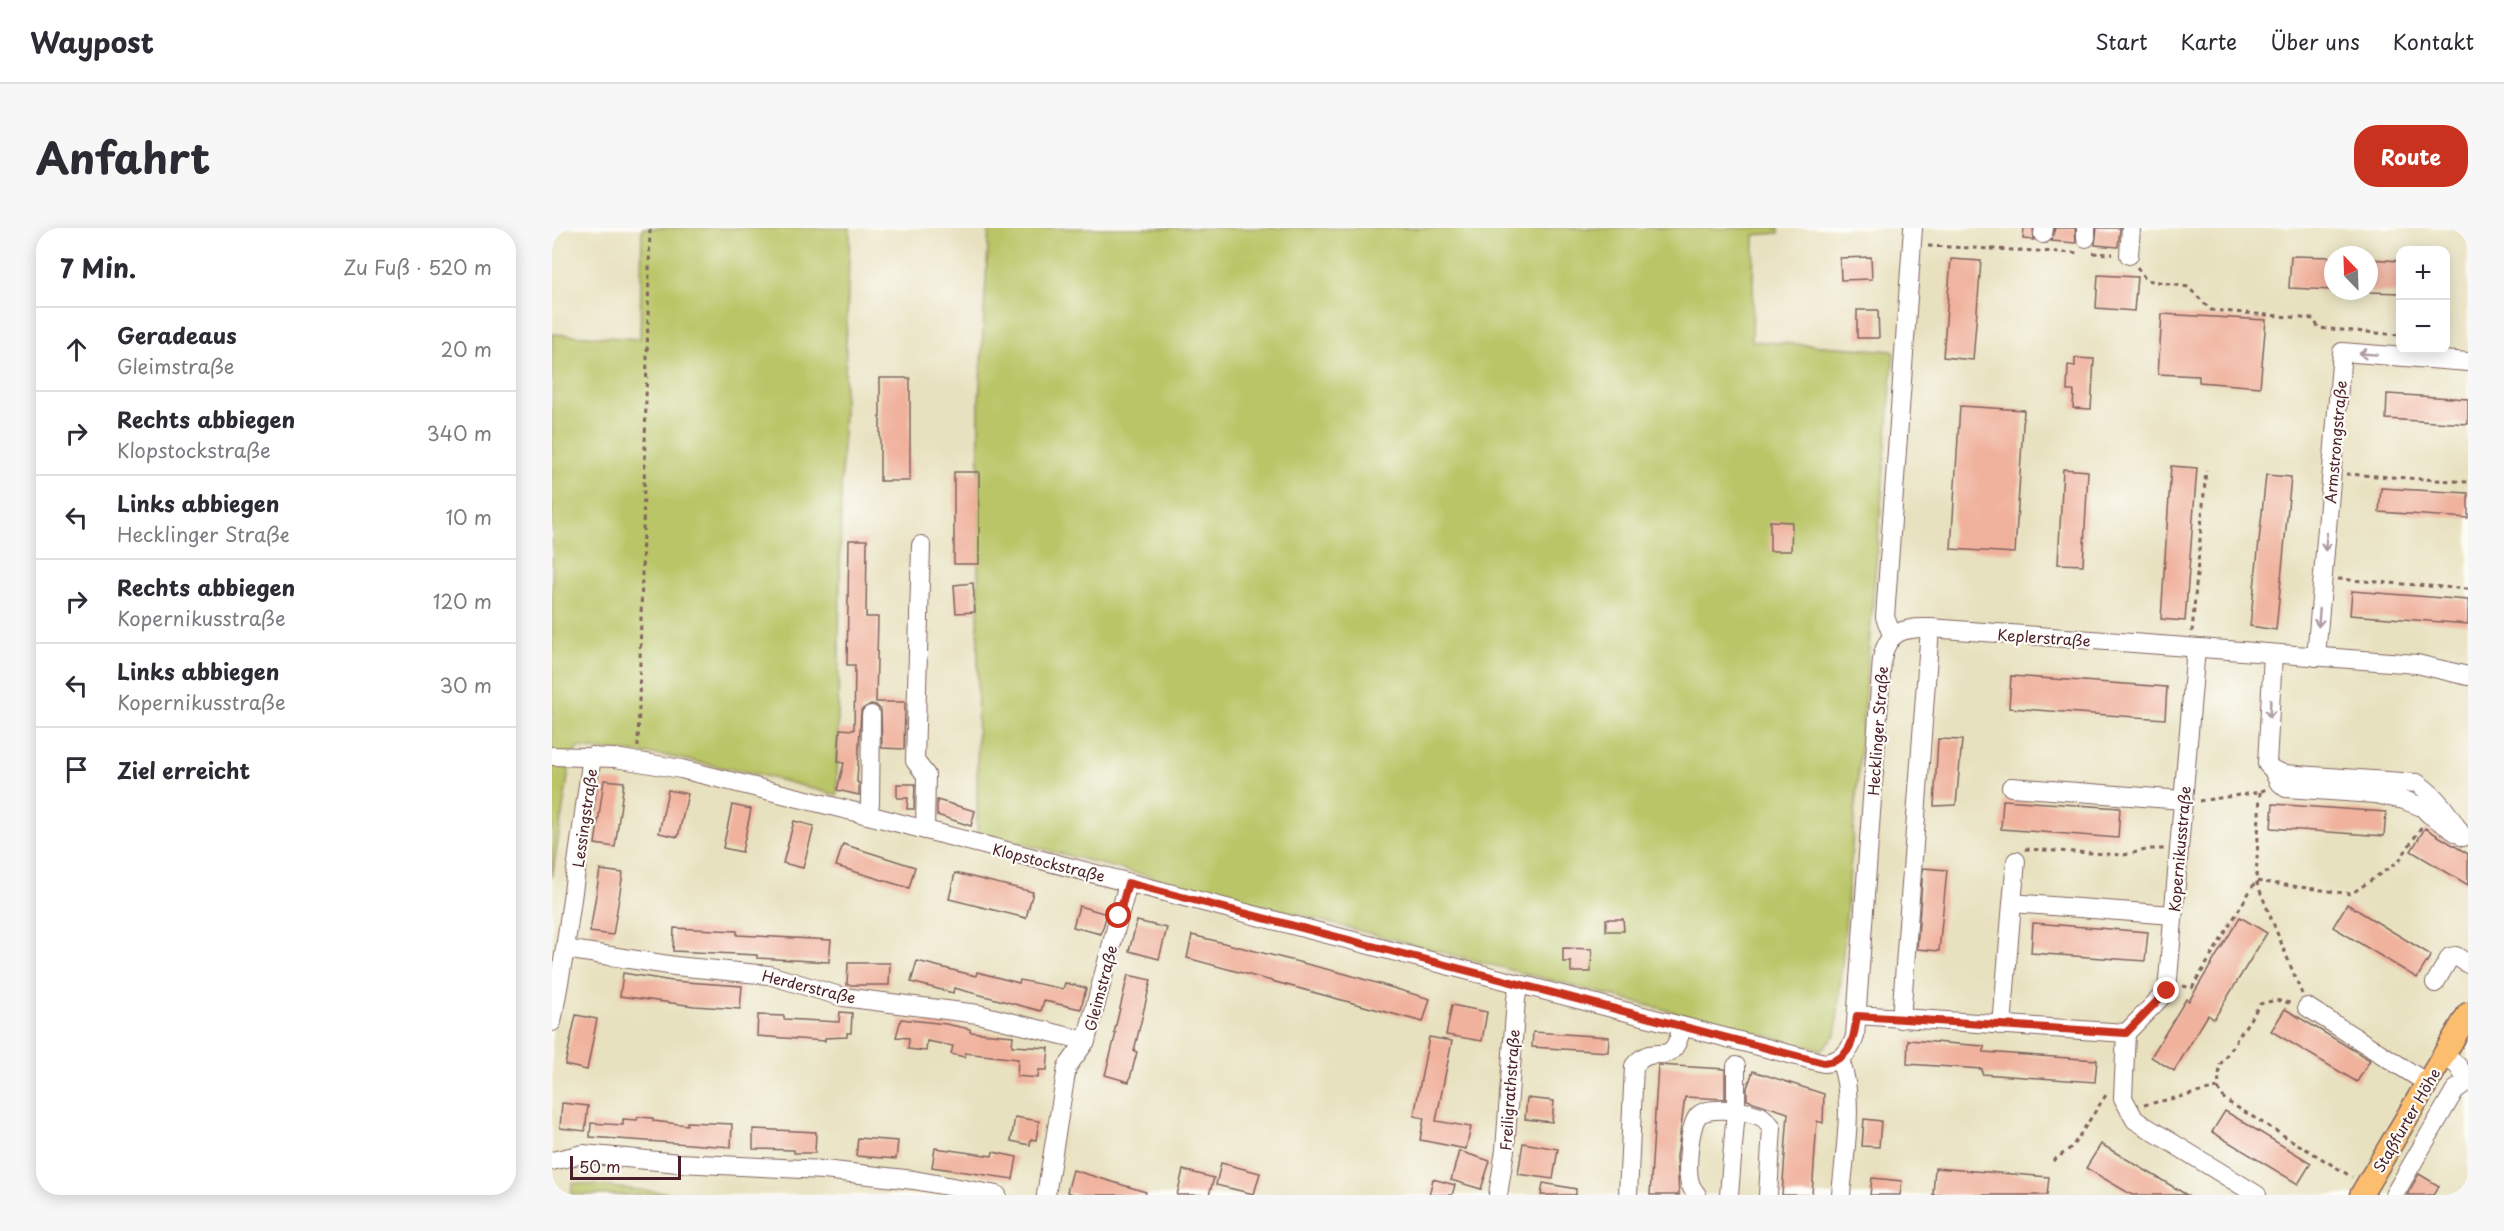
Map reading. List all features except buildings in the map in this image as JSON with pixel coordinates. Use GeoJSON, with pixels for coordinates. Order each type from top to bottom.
{"type":"FeatureCollection","features":[{"type":"Feature","properties":{"kind":"main road","name":"Staßfurter Höhe"},"geometry":{"type":"LineString","coordinates":[[2364,1191],[2468,1014]]}},
{"type":"Feature","properties":{"kind":"street"},"geometry":{"type":"LineString","coordinates":[[2129,255],[2131,228]]}},
{"type":"Feature","properties":{"kind":"street"},"geometry":{"type":"LineString","coordinates":[[1892,635],[1885,616],[1913,237]]}},
{"type":"Feature","properties":{"kind":"street","name":"Armstrongstraße"},"geometry":{"type":"LineString","coordinates":[[2316,657],[2342,352],[2468,362]]}},
{"type":"Feature","properties":{"kind":"street"},"geometry":{"type":"LineString","coordinates":[[921,545],[915,761],[926,775],[925,830]]}},
{"type":"Feature","properties":{"kind":"street","name":"Keplerstraße"},"geometry":{"type":"LineString","coordinates":[[1892,635],[1907,628],[1930,628],[2417,664],[2468,676]]}},
{"type":"Feature","properties":{"kind":"street"},"geometry":{"type":"LineString","coordinates":[[1901,1019],[1930,628]]}},
{"type":"Feature","properties":{"kind":"street","name":"Hecklinger Straße"},"geometry":{"type":"LineString","coordinates":[[1839,1059],[1851,1047],[1857,1016],[1882,659],[1883,650],[1892,635]]}},
{"type":"Feature","properties":{"kind":"street","name":"Kopernikusstraße"},"geometry":{"type":"LineString","coordinates":[[2126,1033],[2167,991],[2196,648]]}},
{"type":"Feature","properties":{"kind":"street"},"geometry":{"type":"LineString","coordinates":[[2273,654],[2272,772],[2286,788],[2375,794],[2404,800],[2422,807],[2465,838]]}},
{"type":"Feature","properties":{"kind":"street"},"geometry":{"type":"LineString","coordinates":[[868,815],[871,715]]}},
{"type":"Feature","properties":{"kind":"street","name":"Klopstockstraße"},"geometry":{"type":"LineString","coordinates":[[552,756],[592,756],[681,769],[868,815],[1813,1062],[1824,1063],[1839,1059]]}},
{"type":"Feature","properties":{"kind":"street","name":"Lessingstraße"},"geometry":{"type":"LineString","coordinates":[[552,1022],[565,949],[592,756]]}},
{"type":"Feature","properties":{"kind":"street"},"geometry":{"type":"LineString","coordinates":[[2272,772],[2417,783],[2430,791],[2443,805],[2465,838]]}},
{"type":"Feature","properties":{"kind":"street"},"geometry":{"type":"LineString","coordinates":[[2011,787],[2183,800]]}},
{"type":"Feature","properties":{"kind":"street"},"geometry":{"type":"LineString","coordinates":[[2002,1026],[2016,861]]}},
{"type":"Feature","properties":{"kind":"street","name":"Gleimstraße"},"geometry":{"type":"LineString","coordinates":[[1046,1195],[1067,1066],[1086,1041],[1128,883]]}},
{"type":"Feature","properties":{"kind":"street"},"geometry":{"type":"LineString","coordinates":[[2012,903],[2173,915]]}},
{"type":"Feature","properties":{"kind":"street","name":"Herderstraße"},"geometry":{"type":"LineString","coordinates":[[565,949],[675,966],[769,975],[843,997],[978,1014],[1086,1041]]}},
{"type":"Feature","properties":{"kind":"street"},"geometry":{"type":"LineString","coordinates":[[2435,983],[2450,957],[2456,956],[2468,964]]}},
{"type":"Feature","properties":{"kind":"street","name":"Freiligrathstraße"},"geometry":{"type":"LineString","coordinates":[[1498,1195],[1505,1150],[1519,984]]}},
{"type":"Feature","properties":{"kind":"street"},"geometry":{"type":"LineString","coordinates":[[2307,1007],[2427,1083]]}},
{"type":"Feature","properties":{"kind":"street"},"geometry":{"type":"LineString","coordinates":[[1857,1016],[2126,1033],[2123,1098],[2135,1120],[2257,1195]]}},
{"type":"Feature","properties":{"kind":"street"},"geometry":{"type":"LineString","coordinates":[[1628,1195],[1634,1066],[1646,1056],[1672,1051],[1676,1048],[1682,1027]]}},
{"type":"Feature","properties":{"kind":"street"},"geometry":{"type":"LineString","coordinates":[[2444,1055],[2458,1066],[2468,1082]]}},
{"type":"Feature","properties":{"kind":"street"},"geometry":{"type":"LineString","coordinates":[[1839,1059],[1847,1078],[1848,1099],[1841,1195]]}},
{"type":"Feature","properties":{"kind":"street"},"geometry":{"type":"LineString","coordinates":[[1729,1195],[1736,1110],[1736,1066]]}},
{"type":"Feature","properties":{"kind":"street","name":"Staßfurter Höhe"},"geometry":{"type":"LineString","coordinates":[[2394,1195],[2455,1090],[2468,1082]]}},
{"type":"Feature","properties":{"kind":"street"},"geometry":{"type":"LineString","coordinates":[[1697,1195],[1690,1184],[1689,1172],[1692,1129],[1697,1116],[1706,1110],[1736,1110],[1762,1117],[1772,1126],[1768,1195]]}},
{"type":"Feature","properties":{"kind":"street"},"geometry":{"type":"LineString","coordinates":[[553,1162],[583,1154],[679,1163],[824,1170],[914,1180],[997,1195]]}},
{"type":"Feature","properties":{"kind":"path"},"geometry":{"type":"LineString","coordinates":[[637,761],[650,228]]}},
{"type":"Feature","properties":{"kind":"path"},"geometry":{"type":"LineString","coordinates":[[1913,237],[2129,255],[2146,280],[2188,287],[2211,310],[2313,319],[2319,328],[2396,335]]}},
{"type":"Feature","properties":{"kind":"path"},"geometry":{"type":"LineString","coordinates":[[2196,648],[2192,636],[2206,470]]}},
{"type":"Feature","properties":{"kind":"path"},"geometry":{"type":"LineString","coordinates":[[2332,473],[2468,482]]}},
{"type":"Feature","properties":{"kind":"path"},"geometry":{"type":"LineString","coordinates":[[2322,578],[2468,589]]}},
{"type":"Feature","properties":{"kind":"path"},"geometry":{"type":"LineString","coordinates":[[2272,772],[2260,792],[2256,881],[2307,1007]]}},
{"type":"Feature","properties":{"kind":"path"},"geometry":{"type":"LineString","coordinates":[[2183,800],[2200,801],[2260,792]]}},
{"type":"Feature","properties":{"kind":"path"},"geometry":{"type":"LineString","coordinates":[[2256,881],[2351,894],[2399,861],[2429,814]]}},
{"type":"Feature","properties":{"kind":"path"},"geometry":{"type":"LineString","coordinates":[[2016,861],[2022,849],[2124,855],[2150,849],[2178,850]]}},
{"type":"Feature","properties":{"kind":"path"},"geometry":{"type":"LineString","coordinates":[[2167,984],[2192,988],[2256,881]]}},
{"type":"Feature","properties":{"kind":"path"},"geometry":{"type":"LineString","coordinates":[[2307,1007],[2276,1000],[2260,1004],[2220,1065],[2218,1088],[2225,1100],[2364,1191]]}},
{"type":"Feature","properties":{"kind":"path"},"geometry":{"type":"LineString","coordinates":[[2129,1108],[2218,1088]]}},
{"type":"Feature","properties":{"kind":"path"},"geometry":{"type":"LineString","coordinates":[[2053,1161],[2072,1147],[2108,1093]]}},
{"type":"Feature","properties":{"kind":"green space"},"geometry":{"type":"Polygon","coordinates":[[[642,228],[850,228],[841,496],[837,795],[761,775],[662,755],[577,748],[570,764],[552,878],[552,334],[640,339],[642,228]]]}},
{"type":"Feature","properties":{"kind":"green space"},"geometry":{"type":"Polygon","coordinates":[[[989,228],[1779,228],[1779,233],[1754,235],[1752,341],[1894,351],[1836,1034],[1821,1050],[977,832],[979,401],[989,228]]]}},
{"type":"Feature","properties":{"kind":"green space"},"geometry":{"type":"Polygon","coordinates":[[[574,1183],[686,1195],[571,1195],[574,1183]]]}},
{"type":"Feature","properties":{"kind":"route"},"geometry":{"type":"LineString","coordinates":[[1119,916],[1128,883],[1824,1063],[1839,1059],[1847,1053],[1854,1036],[1857,1016],[2126,1033],[2167,991]]}}]}
